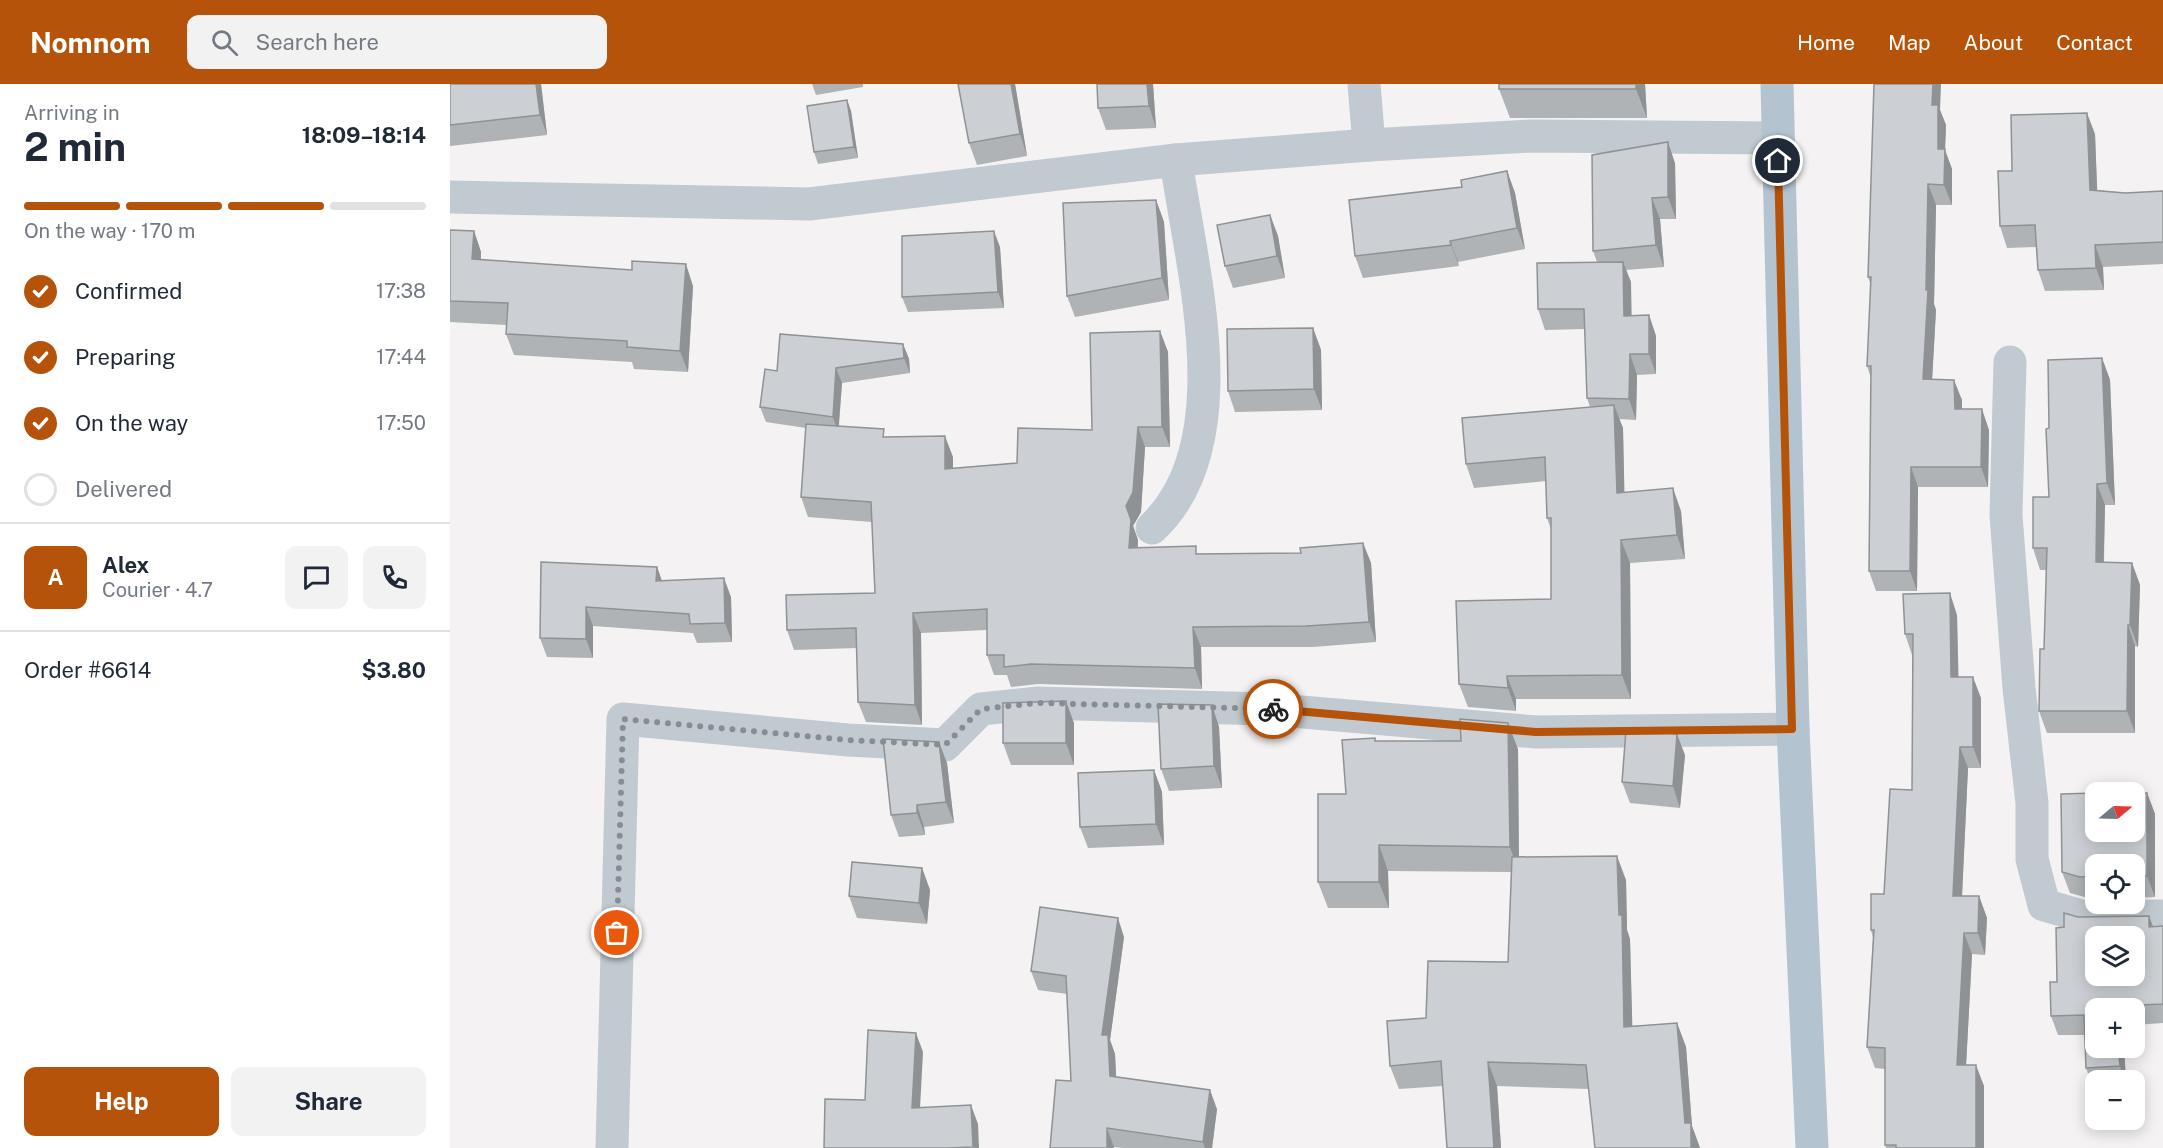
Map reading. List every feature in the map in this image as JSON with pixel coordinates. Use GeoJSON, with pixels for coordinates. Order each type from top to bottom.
{"type":"FeatureCollection","features":[{"type":"Feature","properties":{"kind":"main road"},"geometry":{"type":"LineString","coordinates":[[1776,84],[1792,729],[1812,1148]]}},
{"type":"Feature","properties":{"kind":"street"},"geometry":{"type":"LineString","coordinates":[[1364,84],[1369,145]]}},
{"type":"Feature","properties":{"kind":"street"},"geometry":{"type":"LineString","coordinates":[[450,197],[809,204],[1176,160],[1369,145],[1532,136],[1777,138]]}},
{"type":"Feature","properties":{"kind":"street"},"geometry":{"type":"LineString","coordinates":[[1152,528],[1170,511],[1191,472],[1202,427],[1204,338],[1176,160]]}},
{"type":"Feature","properties":{"kind":"street"},"geometry":{"type":"LineString","coordinates":[[2010,362],[2006,515],[2019,688],[2032,803],[2032,859],[2044,905],[2085,917],[2163,916]]}},
{"type":"Feature","properties":{"kind":"street"},"geometry":{"type":"LineString","coordinates":[[612,1148],[623,719],[848,740],[945,745],[981,709],[1038,703],[1267,709],[1536,732],[1792,729]]}},
{"type":"Feature","properties":{"kind":"building"},"geometry":{"type":"Polygon","coordinates":[[[450,84],[536,84],[540,115],[450,125],[450,84]]]}},
{"type":"Feature","properties":{"kind":"building"},"geometry":{"type":"Polygon","coordinates":[[[958,84],[1011,84],[1020,134],[969,143],[958,84]]]}},
{"type":"Feature","properties":{"kind":"building"},"geometry":{"type":"Polygon","coordinates":[[[1097,84],[1147,84],[1149,106],[1098,108],[1097,84]]]}},
{"type":"Feature","properties":{"kind":"building"},"geometry":{"type":"Polygon","coordinates":[[[1499,84],[1636,84],[1636,89],[1499,89],[1499,84]]]}},
{"type":"Feature","properties":{"kind":"building"},"geometry":{"type":"Polygon","coordinates":[[[1874,84],[1933,84],[1932,105],[1938,105],[1938,149],[1945,149],[1944,185],[1928,184],[1926,290],[1928,290],[1923,379],[1954,380],[1955,409],[1982,409],[1981,467],[1911,467],[1910,571],[1869,571],[1871,366],[1867,366],[1874,84]]]}},
{"type":"Feature","properties":{"kind":"building"},"geometry":{"type":"Polygon","coordinates":[[[847,100],[854,147],[814,152],[807,106],[847,100]]]}},
{"type":"Feature","properties":{"kind":"building"},"geometry":{"type":"Polygon","coordinates":[[[2087,113],[2090,190],[2125,193],[2163,191],[2163,242],[2095,245],[2096,268],[2038,270],[2035,225],[2000,226],[1998,171],[2012,171],[2011,115],[2087,113]]]}},
{"type":"Feature","properties":{"kind":"building"},"geometry":{"type":"Polygon","coordinates":[[[1668,142],[1668,197],[1652,198],[1656,245],[1593,251],[1592,155],[1668,142]]]}},
{"type":"Feature","properties":{"kind":"building"},"geometry":{"type":"Polygon","coordinates":[[[1507,171],[1517,228],[1450,241],[1451,245],[1355,256],[1349,200],[1462,187],[1461,180],[1507,171]]]}},
{"type":"Feature","properties":{"kind":"building"},"geometry":{"type":"Polygon","coordinates":[[[1156,200],[1162,278],[1067,296],[1063,203],[1156,200]]]}},
{"type":"Feature","properties":{"kind":"building"},"geometry":{"type":"Polygon","coordinates":[[[1270,215],[1277,256],[1225,266],[1217,225],[1270,215]]]}},
{"type":"Feature","properties":{"kind":"building"},"geometry":{"type":"Polygon","coordinates":[[[450,230],[474,231],[472,259],[632,270],[632,261],[686,264],[680,351],[627,347],[627,341],[506,334],[508,303],[450,301],[450,230]]]}},
{"type":"Feature","properties":{"kind":"building"},"geometry":{"type":"Polygon","coordinates":[[[994,231],[998,292],[902,297],[902,236],[994,231]]]}},
{"type":"Feature","properties":{"kind":"building"},"geometry":{"type":"Polygon","coordinates":[[[1623,262],[1624,316],[1649,315],[1649,354],[1630,354],[1629,399],[1587,398],[1584,309],[1538,309],[1537,263],[1623,262]]]}},
{"type":"Feature","properties":{"kind":"building"},"geometry":{"type":"Polygon","coordinates":[[[1313,328],[1314,389],[1228,391],[1227,329],[1313,328]]]}},
{"type":"Feature","properties":{"kind":"building"},"geometry":{"type":"Polygon","coordinates":[[[1160,331],[1162,427],[1138,427],[1133,492],[1126,506],[1131,520],[1129,548],[1196,546],[1196,554],[1301,553],[1300,548],[1363,543],[1369,622],[1306,626],[1193,627],[1195,668],[1031,664],[1004,667],[1004,655],[987,655],[987,609],[913,613],[915,705],[858,702],[856,628],[787,630],[786,595],[875,593],[871,502],[801,497],[806,424],[884,429],[883,437],[945,436],[945,469],[1017,463],[1018,428],[1092,430],[1090,333],[1160,331]]]}},
{"type":"Feature","properties":{"kind":"building"},"geometry":{"type":"Polygon","coordinates":[[[780,334],[903,344],[904,358],[836,368],[833,417],[760,407],[765,369],[777,371],[780,334]]]}},
{"type":"Feature","properties":{"kind":"building"},"geometry":{"type":"Polygon","coordinates":[[[2102,358],[2107,483],[2097,484],[2096,562],[2132,563],[2130,625],[2128,625],[2127,711],[2039,711],[2040,649],[2044,649],[2047,548],[2033,548],[2033,497],[2049,497],[2046,429],[2049,428],[2048,360],[2102,358]]]}},
{"type":"Feature","properties":{"kind":"building"},"geometry":{"type":"Polygon","coordinates":[[[1614,405],[1617,493],[1673,488],[1677,535],[1621,540],[1622,675],[1507,676],[1508,688],[1459,684],[1456,601],[1551,599],[1551,518],[1547,518],[1545,457],[1466,464],[1462,418],[1614,405]]]}},
{"type":"Feature","properties":{"kind":"building"},"geometry":{"type":"Polygon","coordinates":[[[541,562],[657,567],[656,581],[724,578],[725,623],[690,624],[689,614],[586,607],[586,639],[540,638],[541,562]]]}},
{"type":"Feature","properties":{"kind":"building"},"geometry":{"type":"Polygon","coordinates":[[[1950,593],[1951,677],[1973,677],[1973,747],[1960,747],[1953,896],[1979,896],[1978,933],[1964,933],[1957,1065],[1976,1065],[1976,1148],[1896,1148],[1896,1145],[1885,1145],[1885,1048],[1867,1047],[1874,930],[1871,930],[1871,894],[1884,894],[1890,789],[1912,790],[1913,634],[1905,634],[1903,594],[1950,593]]]}},
{"type":"Feature","properties":{"kind":"building"},"geometry":{"type":"Polygon","coordinates":[[[1066,701],[1066,743],[1003,743],[1003,703],[1066,701]]]}},
{"type":"Feature","properties":{"kind":"building"},"geometry":{"type":"Polygon","coordinates":[[[1158,704],[1212,705],[1214,766],[1161,769],[1158,704]]]}},
{"type":"Feature","properties":{"kind":"building"},"geometry":{"type":"Polygon","coordinates":[[[1460,719],[1508,723],[1510,847],[1379,845],[1379,882],[1318,882],[1318,794],[1346,794],[1342,740],[1375,738],[1375,741],[1461,741],[1460,719]]]}},
{"type":"Feature","properties":{"kind":"building"},"geometry":{"type":"Polygon","coordinates":[[[1626,730],[1677,734],[1673,786],[1622,782],[1626,730]]]}},
{"type":"Feature","properties":{"kind":"building"},"geometry":{"type":"Polygon","coordinates":[[[883,739],[939,742],[946,802],[917,805],[917,813],[891,815],[883,739]]]}},
{"type":"Feature","properties":{"kind":"building"},"geometry":{"type":"Polygon","coordinates":[[[1154,770],[1156,824],[1080,827],[1078,773],[1154,770]]]}},
{"type":"Feature","properties":{"kind":"building"},"geometry":{"type":"Polygon","coordinates":[[[2085,793],[2085,842],[2145,842],[2145,793],[2147,793],[2147,876],[2145,876],[2145,854],[2085,854],[2085,877],[2062,872],[2061,794],[2085,793]]]}},
{"type":"Feature","properties":{"kind":"building"},"geometry":{"type":"Polygon","coordinates":[[[1617,856],[1619,915],[1622,915],[1624,1027],[1677,1023],[1685,1123],[1691,1123],[1691,1148],[1595,1148],[1586,1065],[1488,1062],[1494,1148],[1447,1148],[1441,1061],[1390,1066],[1387,1021],[1426,1018],[1428,961],[1508,962],[1512,857],[1617,856]]]}},
{"type":"Feature","properties":{"kind":"building"},"geometry":{"type":"Polygon","coordinates":[[[852,862],[922,868],[919,903],[849,896],[852,862]]]}},
{"type":"Feature","properties":{"kind":"building"},"geometry":{"type":"Polygon","coordinates":[[[1040,907],[1118,918],[1102,1035],[1108,1035],[1110,1076],[1210,1090],[1203,1142],[1107,1128],[1107,1148],[1050,1148],[1056,1080],[1071,1081],[1066,976],[1031,971],[1040,907]]]}},
{"type":"Feature","properties":{"kind":"building"},"geometry":{"type":"Polygon","coordinates":[[[2064,913],[2078,917],[2149,916],[2149,927],[2163,926],[2163,1004],[2145,1005],[2145,998],[2085,998],[2085,1042],[2084,1015],[2051,1016],[2050,982],[2057,982],[2056,928],[2064,927],[2064,913]]]}},
{"type":"Feature","properties":{"kind":"building"},"geometry":{"type":"Polygon","coordinates":[[[868,1030],[916,1033],[912,1108],[971,1105],[973,1147],[824,1148],[825,1099],[865,1100],[868,1030]]]}},
{"type":"Feature","properties":{"kind":"building"},"geometry":{"type":"Polygon","coordinates":[[[2086,1058],[2119,1058],[2120,1066],[2086,1068],[2086,1058]]]}},
{"type":"Feature","properties":{"kind":"way so far"},"geometry":{"type":"LineString","coordinates":[[617,933],[623,719],[848,740],[945,745],[981,709],[1038,703],[1273,709]]}},
{"type":"Feature","properties":{"kind":"route"},"geometry":{"type":"LineString","coordinates":[[1273,709],[1536,732],[1792,729],[1778,161]]}}]}
